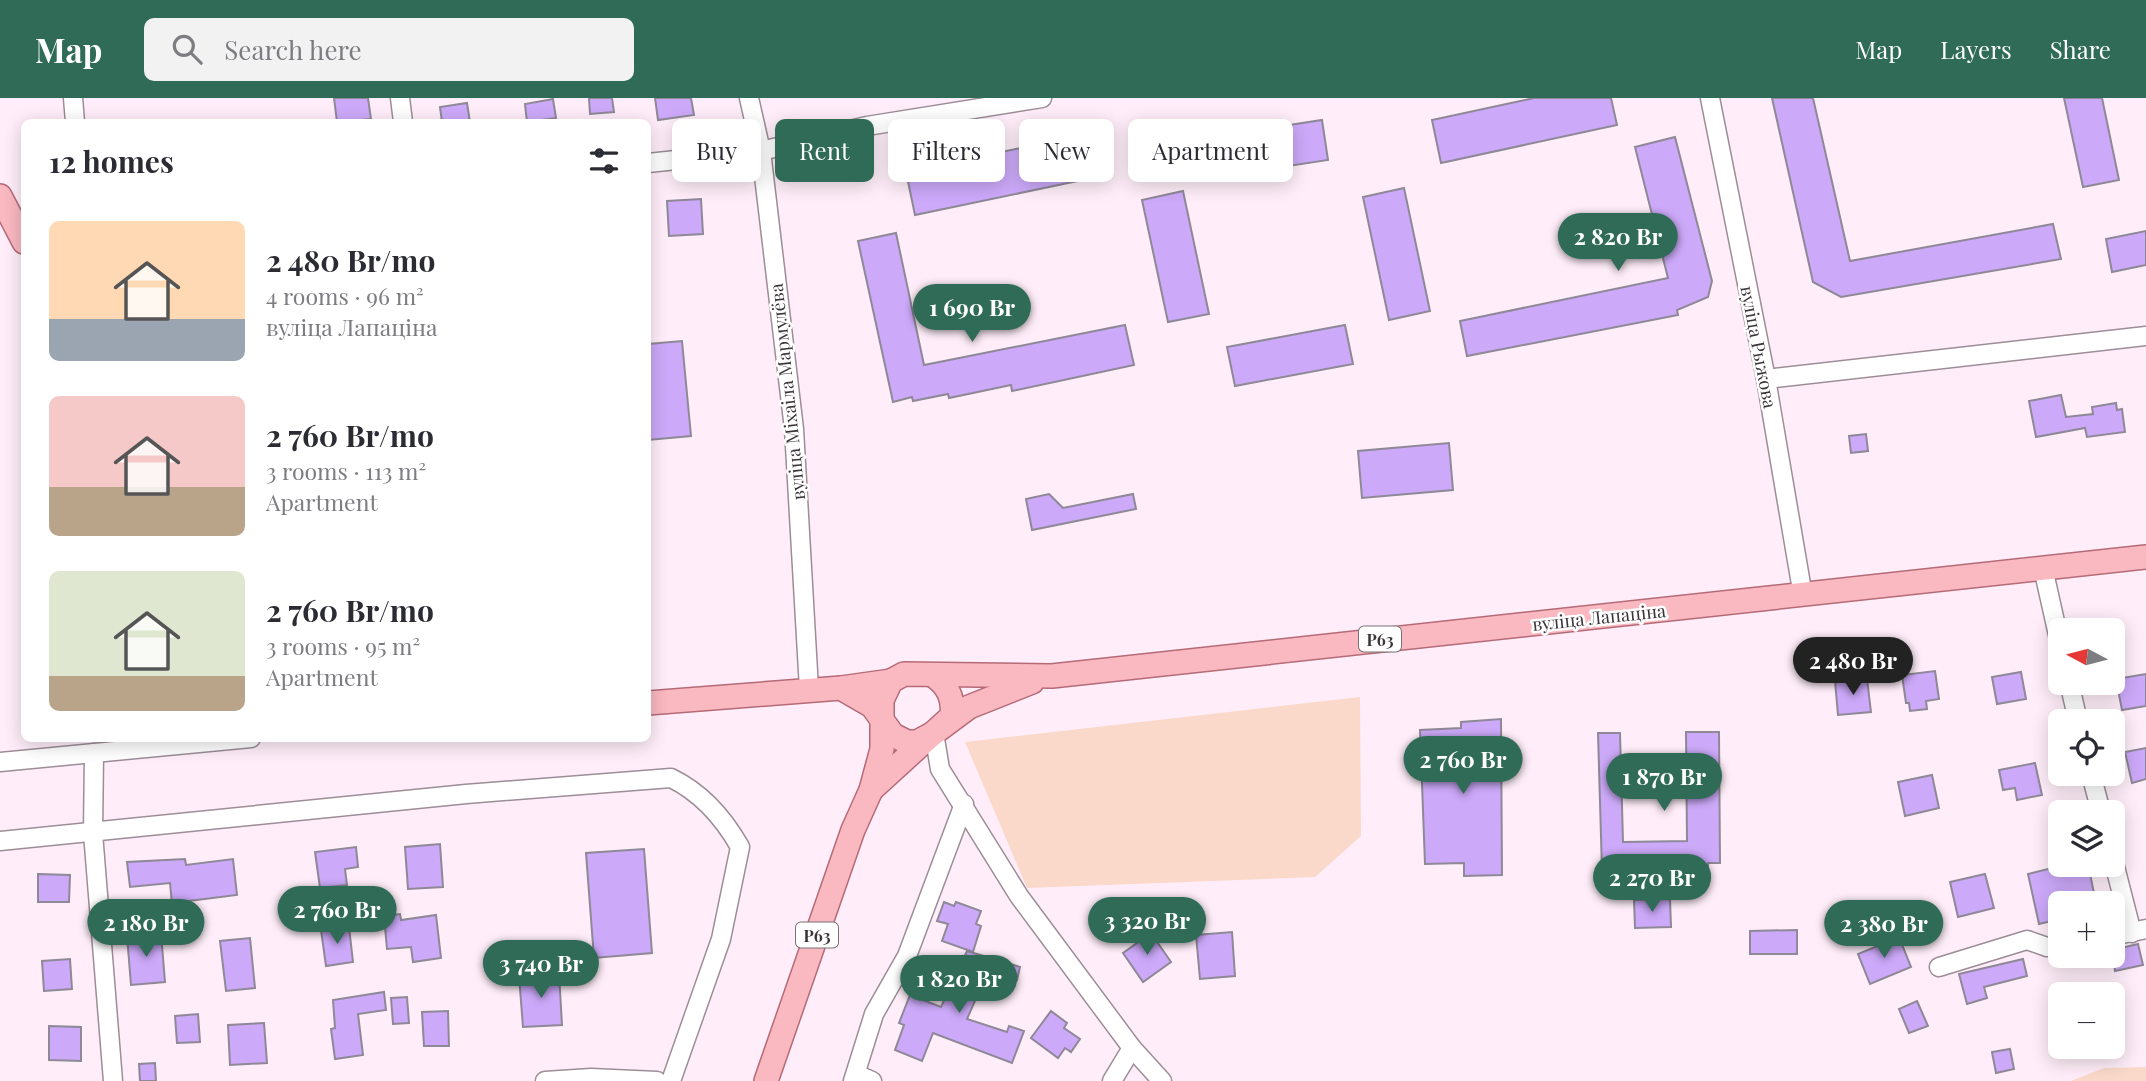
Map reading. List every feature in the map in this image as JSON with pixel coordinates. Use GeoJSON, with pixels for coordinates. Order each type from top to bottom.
{"type":"FeatureCollection","features":[{"type":"Feature","properties":{"kind":"main road"},"geometry":{"type":"LineString","coordinates":[[0,195],[21,236]]}},
{"type":"Feature","properties":{"kind":"main road","name":"вуліца Лапаціна"},"geometry":{"type":"LineString","coordinates":[[766,1081],[853,830],[871,790],[882,749],[882,700],[891,681],[913,672],[934,676],[1052,676],[2146,557]]}},
{"type":"Feature","properties":{"kind":"main road","name":"вуліца Лапаціна"},"geometry":{"type":"LineString","coordinates":[[871,790],[949,721],[953,706],[947,688],[934,676]]}},
{"type":"Feature","properties":{"kind":"main road","name":"вуліца Лапаціна"},"geometry":{"type":"LineString","coordinates":[[883,719],[893,734],[907,742],[918,742],[969,708],[1007,690],[1052,676]]}},
{"type":"Feature","properties":{"kind":"main road"},"geometry":{"type":"LineString","coordinates":[[651,703],[841,688],[891,681]]}},
{"type":"Feature","properties":{"kind":"main road"},"geometry":{"type":"LineString","coordinates":[[841,688],[863,699],[883,719]]}},
{"type":"Feature","properties":{"kind":"street"},"geometry":{"type":"LineString","coordinates":[[74,98],[75,119]]}},
{"type":"Feature","properties":{"kind":"street"},"geometry":{"type":"LineString","coordinates":[[400,98],[403,119]]}},
{"type":"Feature","properties":{"kind":"street","name":"вуліца Міхаіла Мармулёва"},"geometry":{"type":"LineString","coordinates":[[749,98],[754,119]]}},
{"type":"Feature","properties":{"kind":"street"},"geometry":{"type":"LineString","coordinates":[[761,151],[867,126],[1021,99],[1042,98]]}},
{"type":"Feature","properties":{"kind":"street","name":"вуліца Рыжова"},"geometry":{"type":"LineString","coordinates":[[1710,98],[1766,379],[1803,596]]}},
{"type":"Feature","properties":{"kind":"street","name":"вуліца Міхаіла Мармулёва"},"geometry":{"type":"LineString","coordinates":[[761,151],[794,429],[809,689]]}},
{"type":"Feature","properties":{"kind":"street"},"geometry":{"type":"LineString","coordinates":[[651,163],[672,160]]}},
{"type":"Feature","properties":{"kind":"street"},"geometry":{"type":"LineString","coordinates":[[1766,379],[2146,336]]}},
{"type":"Feature","properties":{"kind":"street"},"geometry":{"type":"LineString","coordinates":[[2043,568],[2054,618]]}},
{"type":"Feature","properties":{"kind":"street"},"geometry":{"type":"LineString","coordinates":[[934,733],[940,769],[1019,896],[1132,1048],[1162,1081]]}},
{"type":"Feature","properties":{"kind":"street"},"geometry":{"type":"LineString","coordinates":[[0,762],[209,742]]}},
{"type":"Feature","properties":{"kind":"street"},"geometry":{"type":"LineString","coordinates":[[94,753],[93,833],[113,1081]]}},
{"type":"Feature","properties":{"kind":"street"},"geometry":{"type":"LineString","coordinates":[[0,841],[306,809],[671,778],[690,787],[725,820],[740,847],[722,939],[671,1081]]}},
{"type":"Feature","properties":{"kind":"street"},"geometry":{"type":"LineString","coordinates":[[861,1079],[874,1014],[907,956],[964,804]]}},
{"type":"Feature","properties":{"kind":"street"},"geometry":{"type":"LineString","coordinates":[[2120,877],[2139,931]]}},
{"type":"Feature","properties":{"kind":"street"},"geometry":{"type":"LineString","coordinates":[[1939,967],[2028,940],[2048,947]]}},
{"type":"Feature","properties":{"kind":"street"},"geometry":{"type":"LineString","coordinates":[[1112,1081],[1132,1048]]}},
{"type":"Feature","properties":{"kind":"street"},"geometry":{"type":"LineString","coordinates":[[545,1081],[591,1078],[657,1081]]}},
{"type":"Feature","properties":{"kind":"shaded area"},"geometry":{"type":"Polygon","coordinates":[[[1360,697],[1361,836],[1315,877],[1027,888],[965,742],[1360,697]]]}},
{"type":"Feature","properties":{"kind":"shaded area"},"geometry":{"type":"Polygon","coordinates":[[[2146,1067],[2146,1081],[2071,1081],[2104,1068],[2146,1067]]]}},
{"type":"Feature","properties":{"kind":"building"},"geometry":{"type":"Polygon","coordinates":[[[334,98],[368,98],[371,119],[337,119],[334,98]]]}},
{"type":"Feature","properties":{"kind":"building"},"geometry":{"type":"Polygon","coordinates":[[[589,98],[612,98],[614,112],[590,114],[589,98]]]}},
{"type":"Feature","properties":{"kind":"building"},"geometry":{"type":"Polygon","coordinates":[[[655,98],[691,98],[694,115],[658,120],[655,98]]]}},
{"type":"Feature","properties":{"kind":"building"},"geometry":{"type":"Polygon","coordinates":[[[1534,98],[1611,98],[1617,125],[1441,163],[1432,120],[1534,98]]]}},
{"type":"Feature","properties":{"kind":"building"},"geometry":{"type":"Polygon","coordinates":[[[1772,98],[1813,98],[1850,261],[2053,224],[2061,259],[1841,297],[1813,282],[1772,98]]]}},
{"type":"Feature","properties":{"kind":"building"},"geometry":{"type":"Polygon","coordinates":[[[2064,98],[2102,98],[2119,180],[2083,187],[2064,98]]]}},
{"type":"Feature","properties":{"kind":"building"},"geometry":{"type":"Polygon","coordinates":[[[553,99],[556,118],[527,119],[525,104],[553,99]]]}},
{"type":"Feature","properties":{"kind":"building"},"geometry":{"type":"Polygon","coordinates":[[[467,103],[470,119],[442,119],[440,107],[467,103]]]}},
{"type":"Feature","properties":{"kind":"building"},"geometry":{"type":"Polygon","coordinates":[[[1322,120],[1328,160],[1293,165],[1293,124],[1322,120]]]}},
{"type":"Feature","properties":{"kind":"building"},"geometry":{"type":"Polygon","coordinates":[[[1675,137],[1712,281],[1708,297],[1677,310],[1678,315],[1467,356],[1460,321],[1668,278],[1635,147],[1675,137]]]}},
{"type":"Feature","properties":{"kind":"building"},"geometry":{"type":"Polygon","coordinates":[[[1019,148],[1019,182],[1073,182],[915,215],[908,182],[1005,182],[1005,151],[1019,148]]]}},
{"type":"Feature","properties":{"kind":"building"},"geometry":{"type":"Polygon","coordinates":[[[1404,188],[1430,311],[1389,320],[1363,197],[1404,188]]]}},
{"type":"Feature","properties":{"kind":"building"},"geometry":{"type":"Polygon","coordinates":[[[1183,191],[1209,314],[1168,322],[1142,200],[1183,191]]]}},
{"type":"Feature","properties":{"kind":"building"},"geometry":{"type":"Polygon","coordinates":[[[701,199],[703,234],[669,236],[667,201],[701,199]]]}},
{"type":"Feature","properties":{"kind":"building"},"geometry":{"type":"Polygon","coordinates":[[[2146,231],[2146,265],[2112,272],[2106,239],[2146,231]]]}},
{"type":"Feature","properties":{"kind":"building"},"geometry":{"type":"Polygon","coordinates":[[[896,233],[924,365],[1125,325],[1134,365],[1012,391],[1011,385],[949,398],[948,394],[913,401],[912,397],[893,402],[858,241],[896,233]]]}},
{"type":"Feature","properties":{"kind":"building"},"geometry":{"type":"Polygon","coordinates":[[[1345,325],[1353,364],[1235,386],[1227,347],[1345,325]]]}},
{"type":"Feature","properties":{"kind":"building"},"geometry":{"type":"Polygon","coordinates":[[[682,341],[691,436],[651,440],[651,344],[682,341]]]}},
{"type":"Feature","properties":{"kind":"building"},"geometry":{"type":"Polygon","coordinates":[[[2061,395],[2066,417],[2093,414],[2092,407],[2116,403],[2117,410],[2122,409],[2125,432],[2087,437],[2085,428],[2036,437],[2029,401],[2061,395]]]}},
{"type":"Feature","properties":{"kind":"building"},"geometry":{"type":"Polygon","coordinates":[[[1866,434],[1868,451],[1851,453],[1849,436],[1866,434]]]}},
{"type":"Feature","properties":{"kind":"building"},"geometry":{"type":"Polygon","coordinates":[[[1449,443],[1453,490],[1362,498],[1358,451],[1449,443]]]}},
{"type":"Feature","properties":{"kind":"building"},"geometry":{"type":"Polygon","coordinates":[[[1049,494],[1063,508],[1133,494],[1136,509],[1032,530],[1026,499],[1049,494]]]}},
{"type":"Feature","properties":{"kind":"building"},"geometry":{"type":"Polygon","coordinates":[[[1935,671],[1939,699],[1926,701],[1927,709],[1910,711],[1909,703],[1906,703],[1902,675],[1935,671]]]}},
{"type":"Feature","properties":{"kind":"building"},"geometry":{"type":"Polygon","coordinates":[[[2021,672],[2026,699],[1997,704],[1992,677],[2021,672]]]}},
{"type":"Feature","properties":{"kind":"building"},"geometry":{"type":"Polygon","coordinates":[[[2146,674],[2146,706],[2122,709],[2119,695],[2125,695],[2125,678],[2146,674]]]}},
{"type":"Feature","properties":{"kind":"building"},"geometry":{"type":"Polygon","coordinates":[[[1867,679],[1871,712],[1838,715],[1835,681],[1867,679]]]}},
{"type":"Feature","properties":{"kind":"building"},"geometry":{"type":"Polygon","coordinates":[[[1501,719],[1502,875],[1464,876],[1464,863],[1425,864],[1420,730],[1461,728],[1461,722],[1501,719]]]}},
{"type":"Feature","properties":{"kind":"building"},"geometry":{"type":"Polygon","coordinates":[[[1686,732],[1719,732],[1720,863],[1708,863],[1708,872],[1613,874],[1613,870],[1602,871],[1598,733],[1620,733],[1623,842],[1687,841],[1686,732]]]}},
{"type":"Feature","properties":{"kind":"building"},"geometry":{"type":"Polygon","coordinates":[[[2146,748],[2146,779],[2132,783],[2125,752],[2146,748]]]}},
{"type":"Feature","properties":{"kind":"building"},"geometry":{"type":"Polygon","coordinates":[[[2035,763],[2042,795],[2017,800],[2015,788],[2003,790],[1999,770],[2035,763]]]}},
{"type":"Feature","properties":{"kind":"building"},"geometry":{"type":"Polygon","coordinates":[[[1932,775],[1939,808],[1905,816],[1898,782],[1932,775]]]}},
{"type":"Feature","properties":{"kind":"building"},"geometry":{"type":"Polygon","coordinates":[[[440,844],[443,887],[408,889],[405,847],[440,844]]]}},
{"type":"Feature","properties":{"kind":"building"},"geometry":{"type":"Polygon","coordinates":[[[356,847],[358,867],[345,869],[347,885],[320,888],[315,852],[356,847]]]}},
{"type":"Feature","properties":{"kind":"building"},"geometry":{"type":"Polygon","coordinates":[[[644,849],[652,953],[594,958],[586,853],[644,849]]]}},
{"type":"Feature","properties":{"kind":"building"},"geometry":{"type":"Polygon","coordinates":[[[185,859],[186,865],[233,859],[237,895],[189,901],[190,924],[174,925],[170,883],[130,887],[127,862],[185,859]]]}},
{"type":"Feature","properties":{"kind":"building"},"geometry":{"type":"Polygon","coordinates":[[[2048,869],[2048,877],[2091,877],[2094,891],[2048,891],[2048,922],[2039,924],[2028,874],[2048,869]]]}},
{"type":"Feature","properties":{"kind":"building"},"geometry":{"type":"Polygon","coordinates":[[[38,874],[70,875],[69,902],[38,902],[38,874]]]}},
{"type":"Feature","properties":{"kind":"building"},"geometry":{"type":"Polygon","coordinates":[[[1985,874],[1994,908],[1958,917],[1950,882],[1985,874]]]}},
{"type":"Feature","properties":{"kind":"building"},"geometry":{"type":"Polygon","coordinates":[[[1670,899],[1671,927],[1635,928],[1634,900],[1670,899]]]}},
{"type":"Feature","properties":{"kind":"building"},"geometry":{"type":"Polygon","coordinates":[[[944,902],[954,906],[956,902],[981,911],[976,924],[981,926],[973,952],[942,941],[948,924],[937,921],[944,902]]]}},
{"type":"Feature","properties":{"kind":"building"},"geometry":{"type":"Polygon","coordinates":[[[400,914],[401,920],[436,915],[441,958],[413,962],[411,947],[387,949],[384,916],[400,914]]]}},
{"type":"Feature","properties":{"kind":"building"},"geometry":{"type":"Polygon","coordinates":[[[349,927],[353,962],[326,966],[321,930],[349,927]]]}},
{"type":"Feature","properties":{"kind":"building"},"geometry":{"type":"Polygon","coordinates":[[[1797,930],[1797,954],[1750,954],[1750,931],[1797,930]]]}},
{"type":"Feature","properties":{"kind":"building"},"geometry":{"type":"Polygon","coordinates":[[[1232,932],[1235,976],[1200,979],[1196,935],[1232,932]]]}},
{"type":"Feature","properties":{"kind":"building"},"geometry":{"type":"Polygon","coordinates":[[[161,933],[165,982],[131,985],[127,936],[161,933]]]}},
{"type":"Feature","properties":{"kind":"building"},"geometry":{"type":"Polygon","coordinates":[[[1151,933],[1171,962],[1143,982],[1123,953],[1151,933]]]}},
{"type":"Feature","properties":{"kind":"building"},"geometry":{"type":"Polygon","coordinates":[[[1899,937],[1911,967],[1870,984],[1858,954],[1899,937]]]}},
{"type":"Feature","properties":{"kind":"building"},"geometry":{"type":"Polygon","coordinates":[[[250,938],[255,988],[226,991],[220,941],[250,938]]]}},
{"type":"Feature","properties":{"kind":"building"},"geometry":{"type":"Polygon","coordinates":[[[2138,944],[2143,965],[2115,971],[2115,968],[2125,968],[2125,947],[2138,944]]]}},
{"type":"Feature","properties":{"kind":"building"},"geometry":{"type":"Polygon","coordinates":[[[967,951],[1020,967],[1017,980],[988,971],[967,1019],[1007,1032],[1009,1026],[1024,1031],[1012,1063],[933,1033],[922,1061],[895,1050],[904,1025],[899,1023],[910,995],[941,1007],[967,951]]]}},
{"type":"Feature","properties":{"kind":"building"},"geometry":{"type":"Polygon","coordinates":[[[70,959],[72,989],[44,991],[42,961],[70,959]]]}},
{"type":"Feature","properties":{"kind":"building"},"geometry":{"type":"Polygon","coordinates":[[[2023,959],[2027,976],[1984,987],[1987,998],[1967,1004],[1959,974],[2023,959]]]}},
{"type":"Feature","properties":{"kind":"building"},"geometry":{"type":"Polygon","coordinates":[[[559,973],[562,1025],[523,1027],[519,976],[559,973]]]}},
{"type":"Feature","properties":{"kind":"building"},"geometry":{"type":"Polygon","coordinates":[[[384,992],[386,1010],[358,1014],[363,1055],[335,1059],[331,1029],[335,1028],[333,1000],[384,992]]]}},
{"type":"Feature","properties":{"kind":"building"},"geometry":{"type":"Polygon","coordinates":[[[407,997],[409,1023],[393,1024],[391,998],[407,997]]]}},
{"type":"Feature","properties":{"kind":"building"},"geometry":{"type":"Polygon","coordinates":[[[1917,1001],[1928,1026],[1909,1033],[1899,1009],[1917,1001]]]}},
{"type":"Feature","properties":{"kind":"building"},"geometry":{"type":"Polygon","coordinates":[[[448,1011],[449,1046],[424,1046],[422,1012],[448,1011]]]}},
{"type":"Feature","properties":{"kind":"building"},"geometry":{"type":"Polygon","coordinates":[[[1051,1011],[1067,1023],[1064,1028],[1080,1039],[1071,1052],[1065,1048],[1058,1058],[1031,1038],[1051,1011]]]}},
{"type":"Feature","properties":{"kind":"building"},"geometry":{"type":"Polygon","coordinates":[[[198,1014],[200,1042],[177,1043],[175,1016],[198,1014]]]}},
{"type":"Feature","properties":{"kind":"building"},"geometry":{"type":"Polygon","coordinates":[[[264,1023],[267,1063],[230,1065],[228,1025],[264,1023]]]}},
{"type":"Feature","properties":{"kind":"building"},"geometry":{"type":"Polygon","coordinates":[[[49,1026],[81,1027],[81,1061],[49,1060],[49,1026]]]}},
{"type":"Feature","properties":{"kind":"building"},"geometry":{"type":"Polygon","coordinates":[[[2010,1049],[2014,1069],[1996,1073],[1992,1052],[2010,1049]]]}},
{"type":"Feature","properties":{"kind":"building"},"geometry":{"type":"Polygon","coordinates":[[[155,1063],[156,1081],[140,1081],[139,1064],[155,1063]]]}}]}
